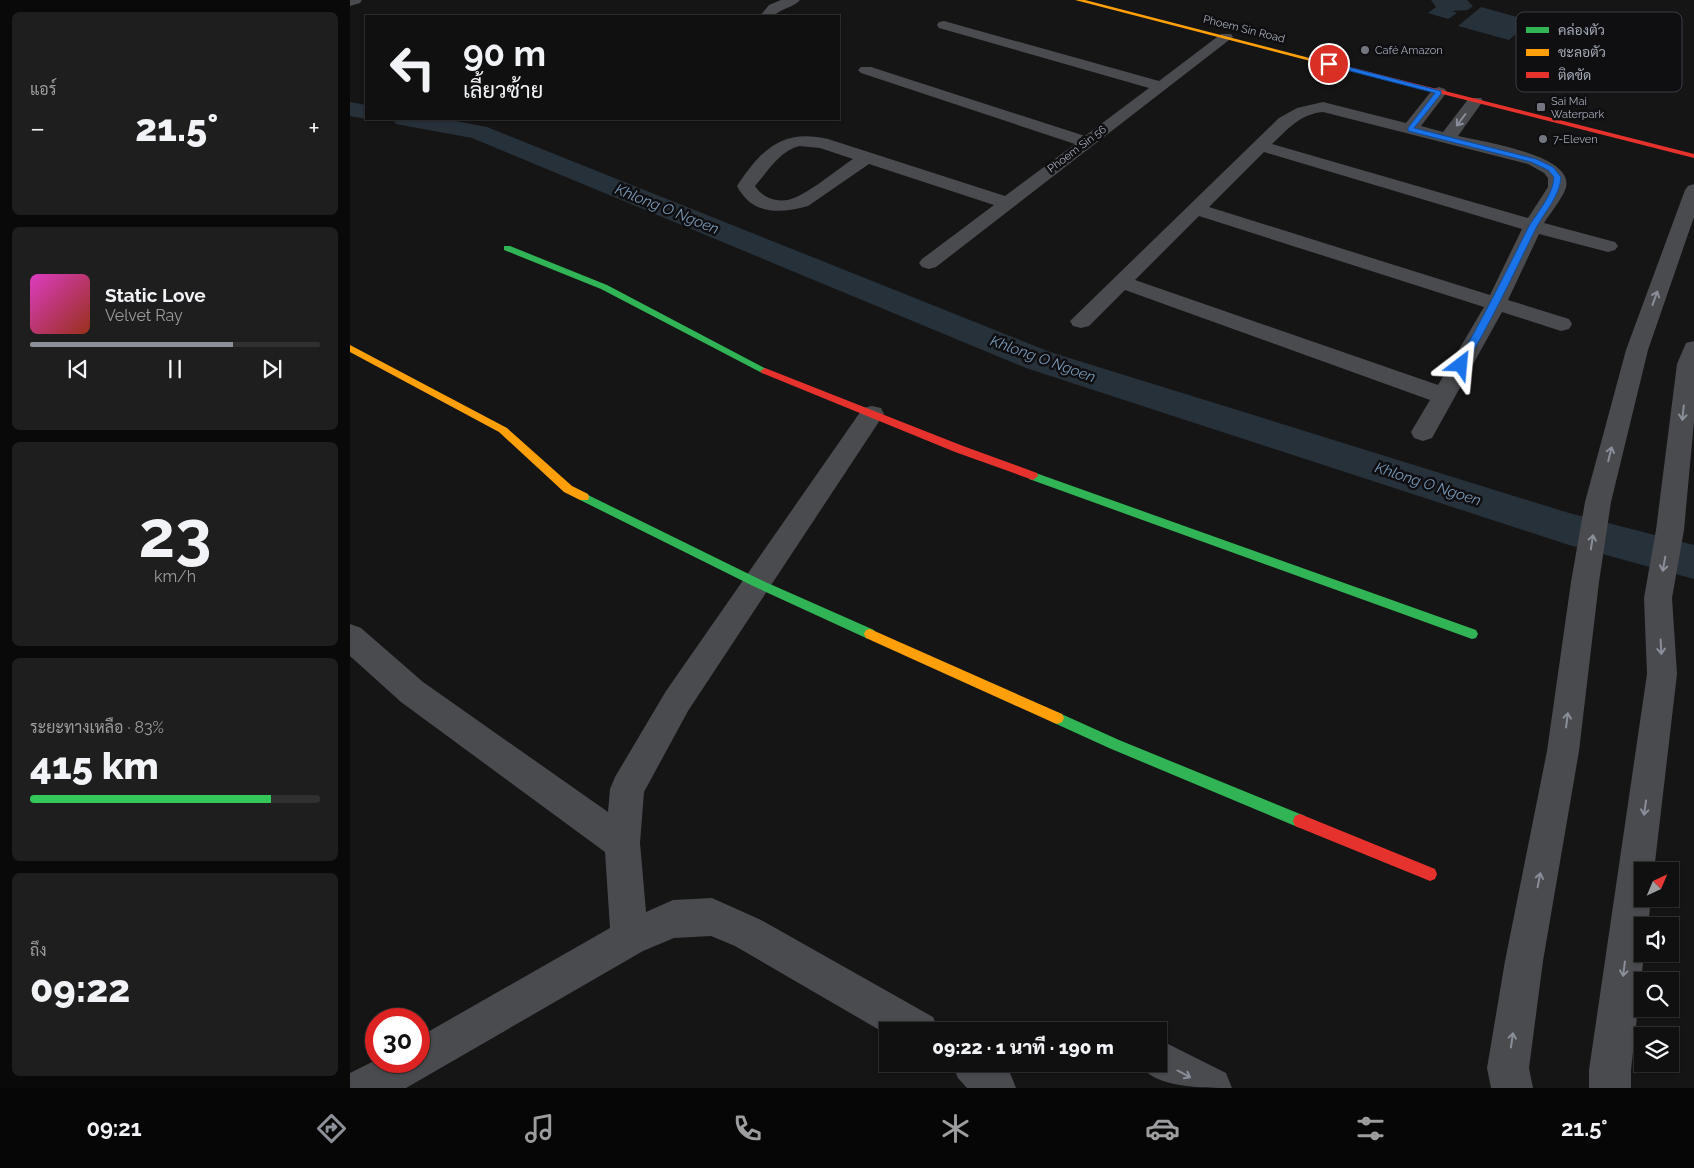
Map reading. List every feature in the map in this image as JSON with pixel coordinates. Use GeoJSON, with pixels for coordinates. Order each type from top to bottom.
{"type":"FeatureCollection","features":[{"type":"Feature","properties":{"kind":"street"},"geometry":{"type":"LineString","coordinates":[[350,2],[355,0]]}},
{"type":"Feature","properties":{"kind":"street"},"geometry":{"type":"LineString","coordinates":[[767,15],[774,8],[793,0]]}},
{"type":"Feature","properties":{"kind":"street","name":"Phoem Sin Road"},"geometry":{"type":"LineString","coordinates":[[1078,0],[1694,156]]}},
{"type":"Feature","properties":{"kind":"street"},"geometry":{"type":"LineString","coordinates":[[944,25],[1161,86]]}},
{"type":"Feature","properties":{"kind":"street","name":"Phoem Sin 56"},"geometry":{"type":"LineString","coordinates":[[930,263],[1226,37]]}},
{"type":"Feature","properties":{"kind":"street"},"geometry":{"type":"LineString","coordinates":[[866,70],[1087,142]]}},
{"type":"Feature","properties":{"kind":"street"},"geometry":{"type":"LineString","coordinates":[[1410,129],[1439,92]]}},
{"type":"Feature","properties":{"kind":"street"},"geometry":{"type":"LineString","coordinates":[[1447,139],[1475,101]]}},
{"type":"Feature","properties":{"kind":"street"},"geometry":{"type":"LineString","coordinates":[[1081,322],[1294,114],[1309,108],[1324,107],[1534,160],[1550,169],[1557,177],[1557,186],[1533,226],[1496,304],[1423,432]]}},
{"type":"Feature","properties":{"kind":"street"},"geometry":{"type":"LineString","coordinates":[[868,157],[801,202],[791,206],[776,206],[755,199],[748,193],[746,186],[775,152],[784,145],[799,141],[822,143],[868,157],[1007,203]]}},
{"type":"Feature","properties":{"kind":"street"},"geometry":{"type":"LineString","coordinates":[[1261,146],[1533,226],[1608,246]]}},
{"type":"Feature","properties":{"kind":"street"},"geometry":{"type":"LineString","coordinates":[[1512,1088],[1508,1068],[1524,961],[1563,751],[1585,582],[1598,502],[1637,350],[1694,190]]}},
{"type":"Feature","properties":{"kind":"street"},"geometry":{"type":"LineString","coordinates":[[1196,209],[1561,324]]}},
{"type":"Feature","properties":{"kind":"street"},"geometry":{"type":"LineString","coordinates":[[508,248],[604,287],[774,376],[959,449],[1472,634]]}},
{"type":"Feature","properties":{"kind":"street"},"geometry":{"type":"LineString","coordinates":[[1121,282],[1444,396]]}},
{"type":"Feature","properties":{"kind":"street"},"geometry":{"type":"LineString","coordinates":[[350,348],[503,430],[568,489],[757,584],[1114,744],[1430,874]]}},
{"type":"Feature","properties":{"kind":"street"},"geometry":{"type":"LineString","coordinates":[[1610,1088],[1610,1070],[1662,674],[1658,598],[1670,530],[1688,364],[1694,348]]}},
{"type":"Feature","properties":{"kind":"street"},"geometry":{"type":"LineString","coordinates":[[630,938],[622,843],[627,789],[678,701],[872,414]]}},
{"type":"Feature","properties":{"kind":"street"},"geometry":{"type":"LineString","coordinates":[[350,637],[412,692],[622,843]]}},
{"type":"Feature","properties":{"kind":"street"},"geometry":{"type":"LineString","coordinates":[[430,1053],[630,938],[673,919],[712,917],[748,933],[903,1022]]}},
{"type":"Feature","properties":{"kind":"street"},"geometry":{"type":"LineString","coordinates":[[1167,1064],[1211,1088]]}},
{"type":"Feature","properties":{"kind":"street"},"geometry":{"type":"LineString","coordinates":[[979,1072],[994,1088]]}},
{"type":"Feature","properties":{"kind":"street"},"geometry":{"type":"LineString","coordinates":[[365,1088],[393,1073]]}},
{"type":"Feature","properties":{"kind":"shaded area"},"geometry":{"type":"Polygon","coordinates":[[[1431,0],[1467,0],[1473,6],[1468,10],[1452,11],[1457,13],[1448,19],[1428,13],[1436,7],[1431,0]]]}},
{"type":"Feature","properties":{"kind":"shaded area"},"geometry":{"type":"Polygon","coordinates":[[[1481,7],[1516,17],[1516,34],[1509,40],[1458,26],[1481,7]]]}},
{"type":"Feature","properties":{"kind":"waterway","name":"Khlong O Ngoen"},"geometry":{"type":"LineString","coordinates":[[350,109],[365,112]]}},
{"type":"Feature","properties":{"kind":"waterway","name":"Khlong O Ngoen"},"geometry":{"type":"LineString","coordinates":[[411,120],[478,132],[1038,360],[1569,529],[1694,562]]}},
{"type":"Feature","properties":{"kind":"traffic: fast"},"geometry":{"type":"LineString","coordinates":[[507,248],[604,287],[765,371]]}},
{"type":"Feature","properties":{"kind":"traffic: fast"},"geometry":{"type":"LineString","coordinates":[[1033,476],[1472,634]]}},
{"type":"Feature","properties":{"kind":"traffic: fast"},"geometry":{"type":"LineString","coordinates":[[584,497],[757,583],[870,634]]}},
{"type":"Feature","properties":{"kind":"traffic: fast"},"geometry":{"type":"LineString","coordinates":[[1057,718],[1114,744],[1300,821]]}},
{"type":"Feature","properties":{"kind":"traffic: slow"},"geometry":{"type":"LineString","coordinates":[[1078,0],[1318,61]]}},
{"type":"Feature","properties":{"kind":"traffic: slow"},"geometry":{"type":"LineString","coordinates":[[350,348],[503,430],[568,489],[584,497]]}},
{"type":"Feature","properties":{"kind":"traffic: slow"},"geometry":{"type":"LineString","coordinates":[[870,634],[1057,718]]}},
{"type":"Feature","properties":{"kind":"traffic: jam"},"geometry":{"type":"LineString","coordinates":[[1318,61],[1694,156]]}},
{"type":"Feature","properties":{"kind":"traffic: jam"},"geometry":{"type":"LineString","coordinates":[[765,371],[959,449],[1033,476]]}},
{"type":"Feature","properties":{"kind":"traffic: jam"},"geometry":{"type":"LineString","coordinates":[[1300,821],[1430,874]]}},
{"type":"Feature","properties":{"kind":"place","name":"Café Amazon"},"geometry":{"type":"Point","coordinates":[1365,50]}},
{"type":"Feature","properties":{"kind":"place","name":"Sai Mai Waterpark"},"geometry":{"type":"Point","coordinates":[1541,107]}},
{"type":"Feature","properties":{"kind":"place","name":"7-Eleven"},"geometry":{"type":"Point","coordinates":[1543,139]}},
{"type":"Feature","properties":{"kind":"route"},"geometry":{"type":"LineString","coordinates":[[1329,64],[1439,92],[1410,129],[1534,160],[1550,169],[1557,177],[1557,186],[1533,226],[1496,304],[1461,365]]}}]}
